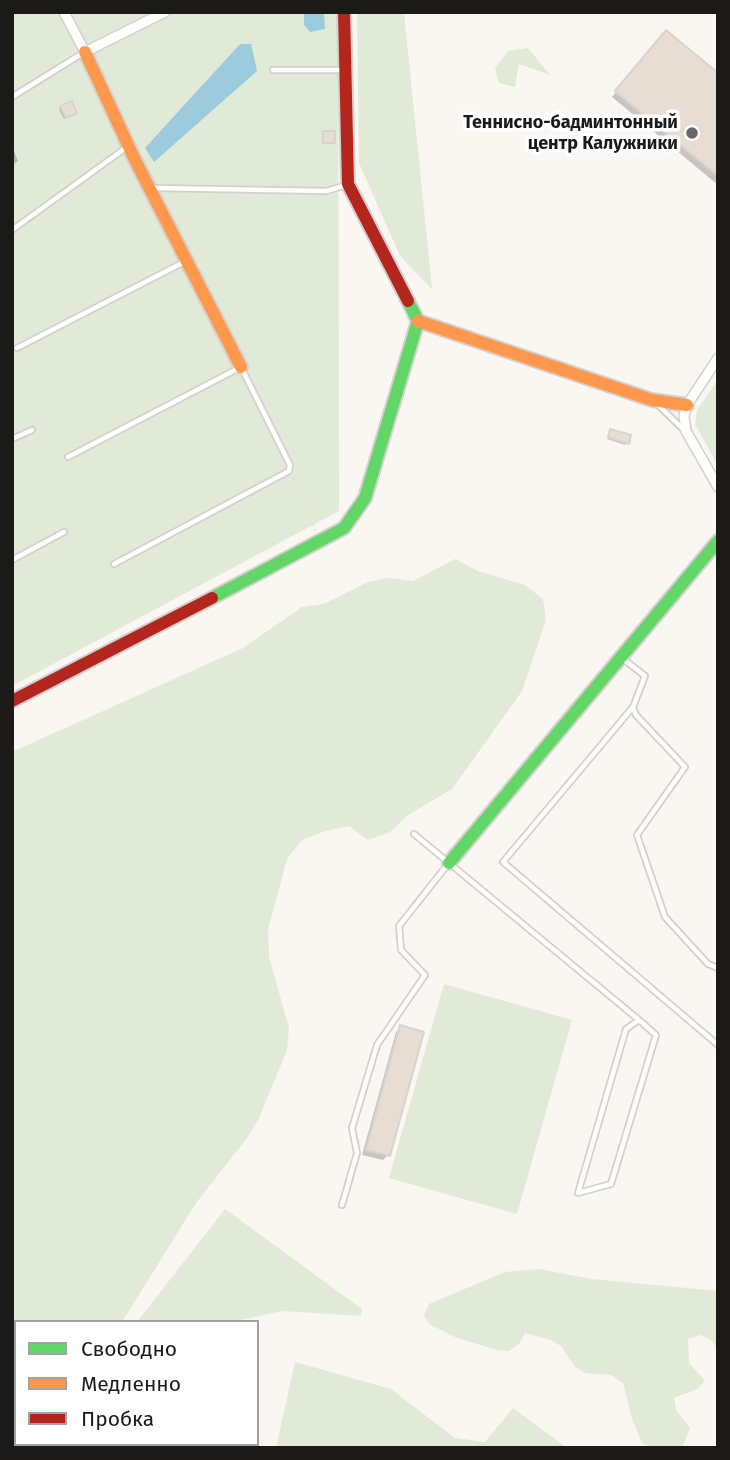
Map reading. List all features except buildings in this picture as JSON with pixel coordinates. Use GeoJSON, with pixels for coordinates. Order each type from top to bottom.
{"type":"FeatureCollection","features":[{"type":"Feature","properties":{"kind":"street"},"geometry":{"type":"LineString","coordinates":[[64,12],[241,367]]}},
{"type":"Feature","properties":{"kind":"street"},"geometry":{"type":"LineString","coordinates":[[85,52],[165,12]]}},
{"type":"Feature","properties":{"kind":"street"},"geometry":{"type":"LineString","coordinates":[[12,701],[317,544],[344,528],[365,498],[418,321],[348,184],[344,12]]}},
{"type":"Feature","properties":{"kind":"street"},"geometry":{"type":"LineString","coordinates":[[418,321],[652,400],[687,405]]}},
{"type":"Feature","properties":{"kind":"street"},"geometry":{"type":"LineString","coordinates":[[718,358],[687,405],[686,431],[718,487]]}},
{"type":"Feature","properties":{"kind":"street"},"geometry":{"type":"LineString","coordinates":[[449,863],[718,541]]}},
{"type":"Feature","properties":{"kind":"lane"},"geometry":{"type":"LineString","coordinates":[[12,97],[85,52]]}},
{"type":"Feature","properties":{"kind":"lane"},"geometry":{"type":"LineString","coordinates":[[273,70],[345,70]]}},
{"type":"Feature","properties":{"kind":"lane"},"geometry":{"type":"LineString","coordinates":[[12,230],[130,144]]}},
{"type":"Feature","properties":{"kind":"lane"},"geometry":{"type":"LineString","coordinates":[[152,188],[225,192],[326,191],[348,184]]}},
{"type":"Feature","properties":{"kind":"lane"},"geometry":{"type":"LineString","coordinates":[[17,348],[188,260]]}},
{"type":"Feature","properties":{"kind":"lane"},"geometry":{"type":"LineString","coordinates":[[68,457],[241,367],[290,465],[289,471],[114,564]]}},
{"type":"Feature","properties":{"kind":"lane"},"geometry":{"type":"LineString","coordinates":[[652,400],[686,431]]}},
{"type":"Feature","properties":{"kind":"lane"},"geometry":{"type":"LineString","coordinates":[[12,439],[32,430]]}},
{"type":"Feature","properties":{"kind":"lane"},"geometry":{"type":"LineString","coordinates":[[12,560],[64,532]]}},
{"type":"Feature","properties":{"kind":"lane"},"geometry":{"type":"LineString","coordinates":[[621,657],[645,676],[633,707],[503,862],[718,1045]]}},
{"type":"Feature","properties":{"kind":"lane"},"geometry":{"type":"LineString","coordinates":[[633,707],[636,715],[685,766],[637,835],[665,917],[708,964],[718,968]]}},
{"type":"Feature","properties":{"kind":"lane"},"geometry":{"type":"LineString","coordinates":[[414,834],[639,1020],[656,1035],[611,1184],[578,1193],[626,1029],[639,1020]]}},
{"type":"Feature","properties":{"kind":"lane"},"geometry":{"type":"LineString","coordinates":[[342,1205],[357,1153],[352,1128],[377,1045],[425,975],[401,950],[399,926],[449,863]]}},
{"type":"Feature","properties":{"kind":"path"},"geometry":{"type":"LineString","coordinates":[[289,471],[315,524],[317,544]]}},
{"type":"Feature","properties":{"kind":"green space"},"geometry":{"type":"Polygon","coordinates":[[[12,12],[338,12],[339,511],[12,686],[12,12]]]}},
{"type":"Feature","properties":{"kind":"green space"},"geometry":{"type":"Polygon","coordinates":[[[357,12],[404,12],[432,289],[400,256],[359,163],[357,12]]]}},
{"type":"Feature","properties":{"kind":"green space"},"geometry":{"type":"Polygon","coordinates":[[[528,48],[550,75],[519,64],[515,87],[499,83],[495,68],[508,51],[528,48]]]}},
{"type":"Feature","properties":{"kind":"green space"},"geometry":{"type":"Polygon","coordinates":[[[718,380],[718,466],[695,424],[697,410],[718,380]]]}},
{"type":"Feature","properties":{"kind":"green space"},"geometry":{"type":"Polygon","coordinates":[[[455,559],[478,571],[525,585],[543,599],[546,620],[522,691],[452,789],[408,815],[390,832],[368,840],[349,826],[325,831],[302,840],[287,859],[268,930],[269,957],[289,1028],[287,1050],[259,1118],[247,1138],[196,1203],[123,1320],[14,1320],[12,1442],[12,752],[243,648],[302,607],[324,604],[368,582],[389,578],[413,581],[455,559]]]}},
{"type":"Feature","properties":{"kind":"green space"},"geometry":{"type":"Polygon","coordinates":[[[444,984],[572,1020],[517,1214],[389,1178],[444,984]]]}},
{"type":"Feature","properties":{"kind":"green space"},"geometry":{"type":"Polygon","coordinates":[[[225,1209],[362,1309],[361,1316],[282,1311],[240,1320],[139,1320],[225,1209]]]}},
{"type":"Feature","properties":{"kind":"green space"},"geometry":{"type":"Polygon","coordinates":[[[539,1269],[592,1279],[718,1291],[718,1349],[711,1340],[700,1335],[688,1339],[689,1363],[705,1381],[697,1389],[674,1398],[676,1410],[690,1428],[682,1448],[653,1448],[642,1443],[632,1419],[623,1383],[611,1375],[586,1373],[575,1367],[561,1346],[551,1340],[525,1333],[519,1344],[509,1351],[497,1350],[457,1338],[429,1324],[424,1315],[429,1304],[505,1272],[539,1269]]]}},
{"type":"Feature","properties":{"kind":"green space"},"geometry":{"type":"Polygon","coordinates":[[[295,1362],[391,1389],[455,1438],[485,1442],[513,1408],[567,1448],[276,1448],[295,1362]]]}},
{"type":"Feature","properties":{"kind":"green space"},"geometry":{"type":"Polygon","coordinates":[[[192,1446],[193,1448],[27,1448],[192,1446]]]}},
{"type":"Feature","properties":{"kind":"water"},"geometry":{"type":"Polygon","coordinates":[[[304,12],[324,12],[325,29],[310,32],[304,25],[304,12]]]}},
{"type":"Feature","properties":{"kind":"water"},"geometry":{"type":"Polygon","coordinates":[[[240,44],[251,44],[257,71],[154,162],[145,148],[240,44]]]}},
{"type":"Feature","properties":{"kind":"traffic: fast"},"geometry":{"type":"LineString","coordinates":[[212,598],[344,528],[365,498],[418,321],[408,301]]}},
{"type":"Feature","properties":{"kind":"traffic: fast"},"geometry":{"type":"LineString","coordinates":[[449,863],[718,541]]}},
{"type":"Feature","properties":{"kind":"traffic: slow"},"geometry":{"type":"LineString","coordinates":[[85,52],[135,160],[241,367]]}},
{"type":"Feature","properties":{"kind":"traffic: slow"},"geometry":{"type":"LineString","coordinates":[[418,321],[652,400],[687,405]]}},
{"type":"Feature","properties":{"kind":"traffic: jam"},"geometry":{"type":"LineString","coordinates":[[344,12],[348,184],[408,301]]}},
{"type":"Feature","properties":{"kind":"traffic: jam"},"geometry":{"type":"LineString","coordinates":[[12,701],[212,598]]}},
{"type":"Feature","properties":{"kind":"place","name":"Теннисно-бадминтонный центр Калужники"},"geometry":{"type":"Point","coordinates":[692,133]}}]}
